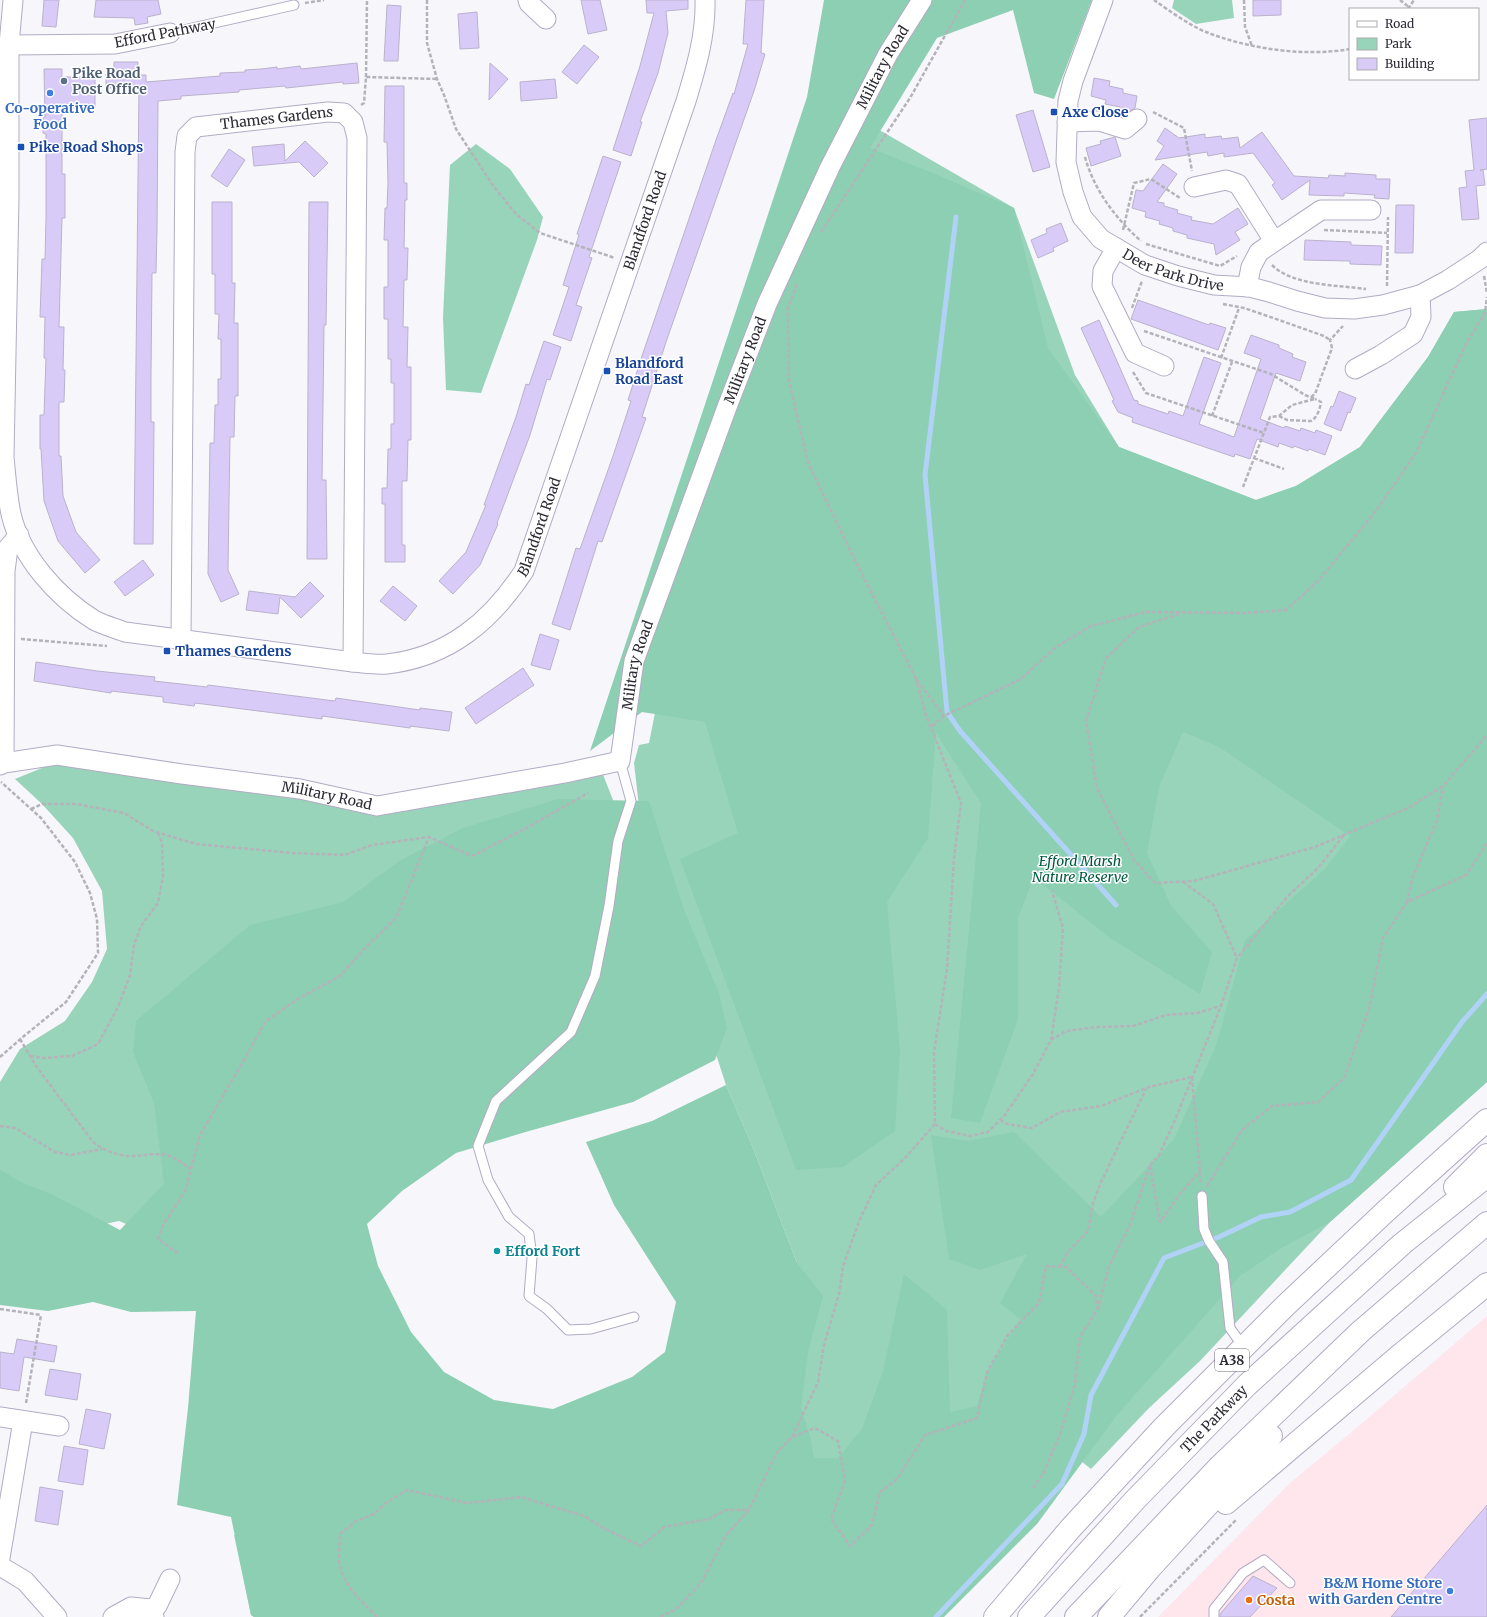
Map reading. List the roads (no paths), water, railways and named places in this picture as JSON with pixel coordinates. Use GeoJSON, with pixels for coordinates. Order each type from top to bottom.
{"type":"FeatureCollection","features":[{"type":"Feature","properties":{"kind":"highway","name":"A38"},"geometry":{"type":"LineString","coordinates":[[995,1617],[1070,1529],[1164,1427],[1285,1306],[1387,1210],[1487,1120]]}},
{"type":"Feature","properties":{"kind":"highway","name":"A38"},"geometry":{"type":"LineString","coordinates":[[1402,1244],[1487,1154]]}},
{"type":"Feature","properties":{"kind":"highway","name":"The Parkway"},"geometry":{"type":"LineString","coordinates":[[1029,1617],[1135,1500],[1247,1385],[1402,1244],[1487,1176]]}},
{"type":"Feature","properties":{"kind":"highway"},"geometry":{"type":"LineString","coordinates":[[1076,1617],[1218,1468],[1361,1331],[1487,1223]]}},
{"type":"Feature","properties":{"kind":"highway"},"geometry":{"type":"LineString","coordinates":[[1109,1617],[1150,1568],[1297,1408],[1487,1240]]}},
{"type":"Feature","properties":{"kind":"highway"},"geometry":{"type":"LineString","coordinates":[[1150,1568],[1398,1356],[1487,1284]]}},
{"type":"Feature","properties":{"kind":"street","name":"Blandford Road"},"geometry":{"type":"LineString","coordinates":[[13,0],[5,106],[4,457],[11,515],[18,535],[36,567],[64,598],[95,620],[125,632],[353,662],[386,664],[412,659],[442,649],[466,635],[490,614],[514,586],[524,571],[699,59],[705,15],[705,0]]}},
{"type":"Feature","properties":{"kind":"street"},"geometry":{"type":"LineString","coordinates":[[528,0],[529,3],[546,19]]}},
{"type":"Feature","properties":{"kind":"street","name":"Military Road"},"geometry":{"type":"LineString","coordinates":[[2,764],[57,755],[182,774],[300,789],[377,806],[565,773],[620,761],[634,661],[727,407],[767,304],[834,160],[888,54],[922,0]]}},
{"type":"Feature","properties":{"kind":"street","name":"Deer Park Drive"},"geometry":{"type":"LineString","coordinates":[[1103,0],[1073,81],[1068,101],[1066,162],[1073,192],[1082,217],[1101,238],[1148,266],[1178,276],[1214,284],[1247,287],[1269,292],[1297,302],[1325,308],[1363,308],[1386,304],[1420,295],[1448,280],[1480,259],[1487,252]]}},
{"type":"Feature","properties":{"kind":"street","name":"Efford Pathway"},"geometry":{"type":"LineString","coordinates":[[10,45],[115,44],[170,33]]}},
{"type":"Feature","properties":{"kind":"street","name":"Thames Gardens"},"geometry":{"type":"LineString","coordinates":[[181,640],[185,152],[187,136],[196,127],[328,112],[344,113],[353,122],[357,138],[353,662]]}},
{"type":"Feature","properties":{"kind":"street"},"geometry":{"type":"LineString","coordinates":[[1067,122],[1099,121],[1125,128],[1137,119]]}},
{"type":"Feature","properties":{"kind":"street"},"geometry":{"type":"LineString","coordinates":[[1194,187],[1226,180],[1238,184],[1274,241]]}},
{"type":"Feature","properties":{"kind":"street"},"geometry":{"type":"LineString","coordinates":[[1247,287],[1251,267],[1259,252],[1321,210],[1371,210]]}},
{"type":"Feature","properties":{"kind":"street"},"geometry":{"type":"LineString","coordinates":[[1120,250],[1103,271],[1102,286],[1135,353],[1164,366]]}},
{"type":"Feature","properties":{"kind":"street"},"geometry":{"type":"LineString","coordinates":[[1356,369],[1413,334],[1422,317],[1420,295]]}},
{"type":"Feature","properties":{"kind":"street"},"geometry":{"type":"LineString","coordinates":[[2,764],[6,571],[8,548],[18,535]]}},
{"type":"Feature","properties":{"kind":"street"},"geometry":{"type":"LineString","coordinates":[[0,1417],[59,1426]]}},
{"type":"Feature","properties":{"kind":"street"},"geometry":{"type":"LineString","coordinates":[[0,1558],[23,1421]]}},
{"type":"Feature","properties":{"kind":"street"},"geometry":{"type":"LineString","coordinates":[[0,1566],[25,1581],[57,1617]]}},
{"type":"Feature","properties":{"kind":"street"},"geometry":{"type":"LineString","coordinates":[[113,1617],[131,1607],[152,1613],[170,1579]]}},
{"type":"Feature","properties":{"kind":"lane","name":"Efford Pathway"},"geometry":{"type":"LineString","coordinates":[[170,33],[294,5]]}},
{"type":"Feature","properties":{"kind":"lane"},"geometry":{"type":"LineString","coordinates":[[620,761],[632,801],[618,841],[609,906],[595,976],[571,1032],[496,1101],[478,1146],[488,1180],[509,1217],[529,1234],[532,1258],[529,1296],[547,1309],[568,1330],[591,1329],[634,1317]]}},
{"type":"Feature","properties":{"kind":"lane"},"geometry":{"type":"LineString","coordinates":[[1202,1196],[1204,1229],[1209,1241],[1223,1262],[1230,1328],[1244,1348]]}},
{"type":"Feature","properties":{"kind":"lane"},"geometry":{"type":"LineString","coordinates":[[1214,1617],[1214,1609],[1243,1573],[1264,1560],[1290,1582]]}},
{"type":"Feature","properties":{"kind":"waterway"},"geometry":{"type":"LineString","coordinates":[[956,217],[925,475],[947,712],[960,731],[1116,905]]}},
{"type":"Feature","properties":{"kind":"waterway"},"geometry":{"type":"LineString","coordinates":[[936,1617],[1062,1484],[1084,1434],[1091,1395],[1164,1258],[1219,1237],[1261,1217],[1290,1212],[1351,1180],[1462,1022],[1487,994]]}},
{"type":"Feature","properties":{"kind":"place","name":"Pike Road Post Office"},"geometry":{"type":"Point","coordinates":[64,81]}},
{"type":"Feature","properties":{"kind":"place","name":"Co-operative Food"},"geometry":{"type":"Point","coordinates":[50,93]}},
{"type":"Feature","properties":{"kind":"place","name":"Axe Close"},"geometry":{"type":"Point","coordinates":[1054,112]}},
{"type":"Feature","properties":{"kind":"place","name":"Pike Road Shops"},"geometry":{"type":"Point","coordinates":[21,147]}},
{"type":"Feature","properties":{"kind":"place","name":"Blandford Road East"},"geometry":{"type":"Point","coordinates":[607,371]}},
{"type":"Feature","properties":{"kind":"place","name":"Thames Gardens"},"geometry":{"type":"Point","coordinates":[167,651]}},
{"type":"Feature","properties":{"kind":"place","name":"Efford Fort"},"geometry":{"type":"Point","coordinates":[497,1251]}},
{"type":"Feature","properties":{"kind":"place","name":"B&M Home Store with Garden Centre"},"geometry":{"type":"Point","coordinates":[1450,1591]}},
{"type":"Feature","properties":{"kind":"place","name":"Costa"},"geometry":{"type":"Point","coordinates":[1249,1600]}},
{"type":"Feature","properties":{"kind":"park label","name":"Efford Marsh Nature Reserve"},"geometry":{"type":"Point","coordinates":[1080,870]}}]}
